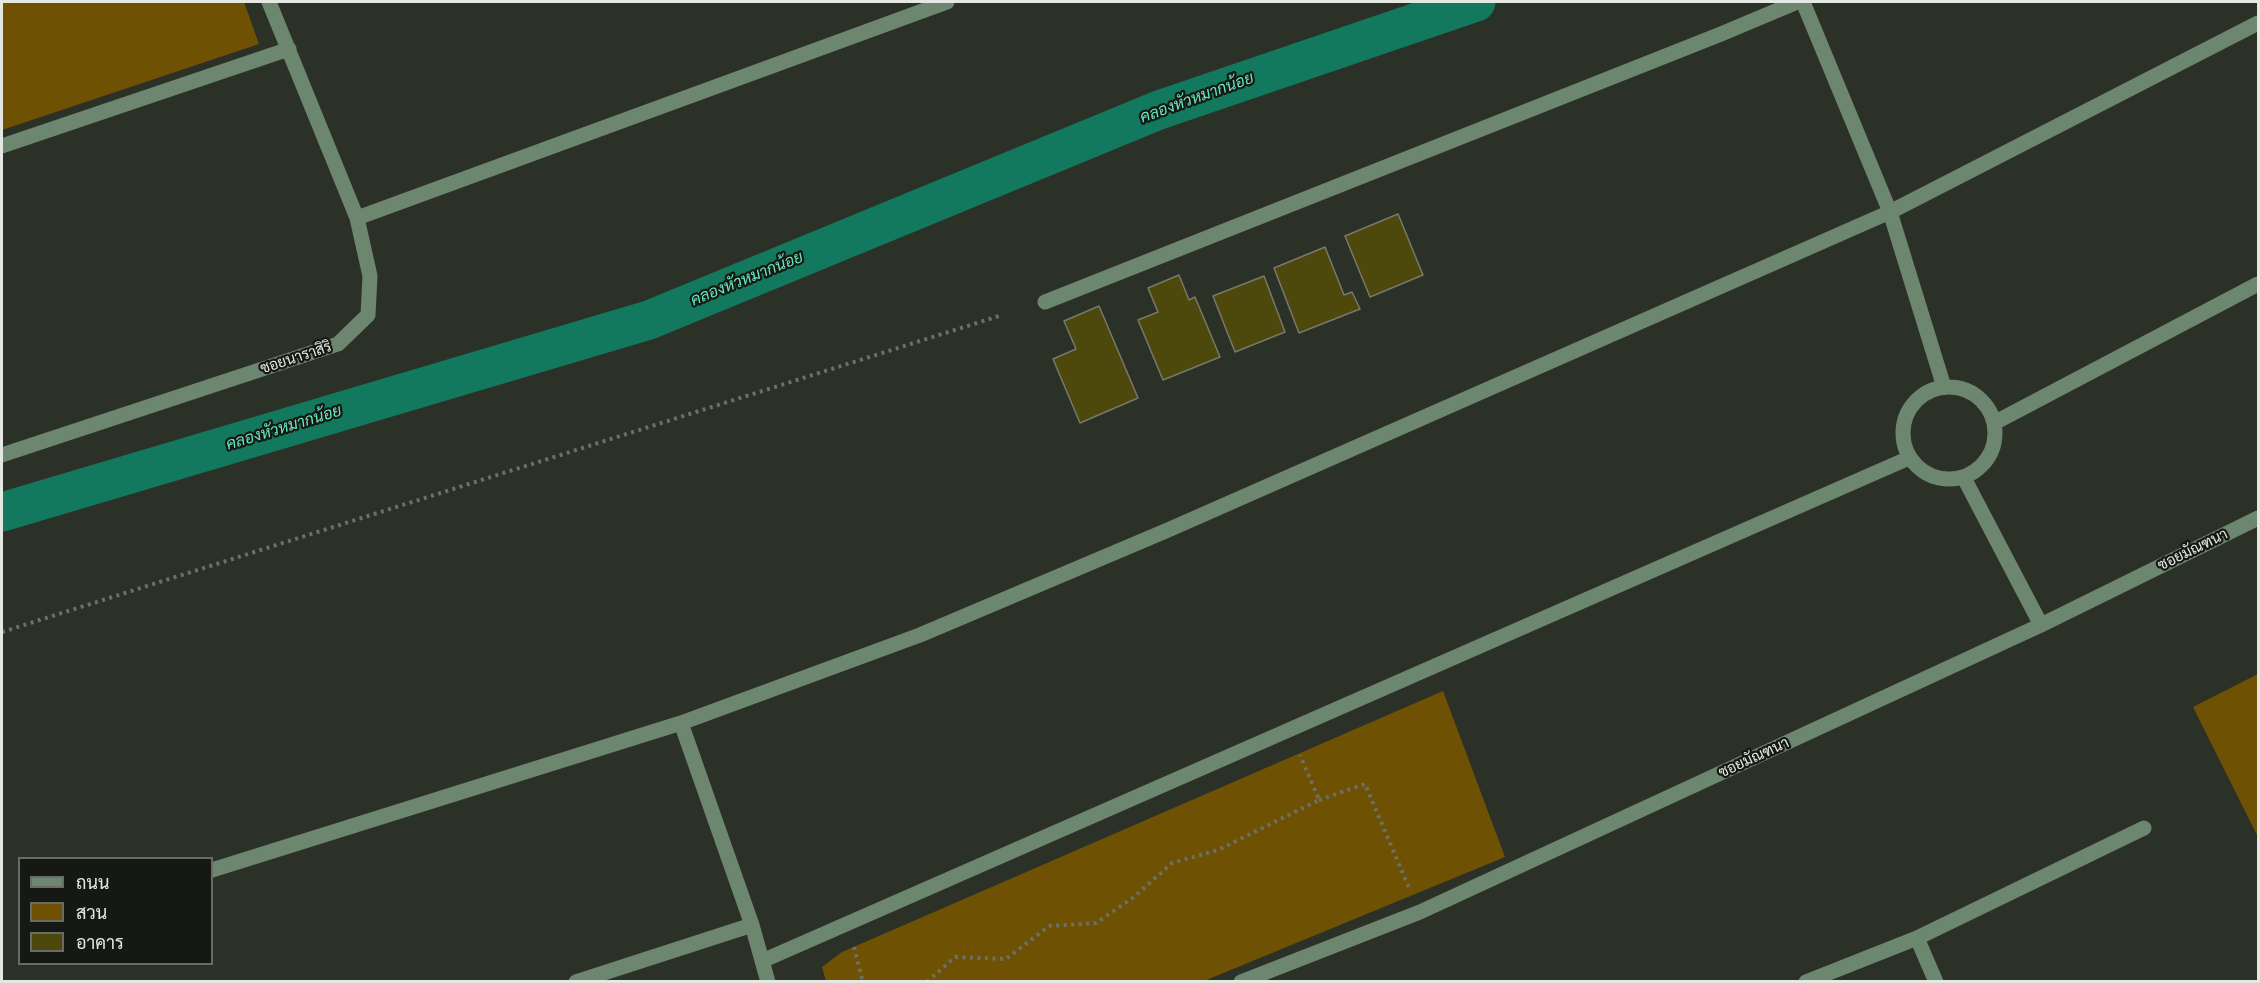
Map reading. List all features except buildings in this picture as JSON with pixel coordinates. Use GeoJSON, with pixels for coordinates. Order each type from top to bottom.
{"type":"FeatureCollection","features":[{"type":"Feature","properties":{"kind":"street","name":"ซอยนาราสิริ"},"geometry":{"type":"LineString","coordinates":[[2,455],[338,344],[368,315],[370,276],[357,218],[269,2]]}},
{"type":"Feature","properties":{"kind":"street"},"geometry":{"type":"LineString","coordinates":[[357,218],[946,2]]}},
{"type":"Feature","properties":{"kind":"street"},"geometry":{"type":"LineString","coordinates":[[1045,302],[1797,2]]}},
{"type":"Feature","properties":{"kind":"street"},"geometry":{"type":"LineString","coordinates":[[1803,2],[1890,212],[1944,387]]}},
{"type":"Feature","properties":{"kind":"street"},"geometry":{"type":"LineString","coordinates":[[213,870],[681,723],[920,635],[1157,535],[1890,212],[2259,23]]}},
{"type":"Feature","properties":{"kind":"street"},"geometry":{"type":"LineString","coordinates":[[2,146],[289,49]]}},
{"type":"Feature","properties":{"kind":"street"},"geometry":{"type":"LineString","coordinates":[[1994,423],[2259,284]]}},
{"type":"Feature","properties":{"kind":"street"},"geometry":{"type":"LineString","coordinates":[[1944,387],[1959,387],[1973,393],[1984,403],[1996,430],[1994,445],[1988,459],[1978,470],[1965,478],[1949,480],[1933,478],[1920,470],[1909,458],[1903,444],[1902,428],[1907,413],[1917,399],[1930,391],[1944,387]]}},
{"type":"Feature","properties":{"kind":"street"},"geometry":{"type":"LineString","coordinates":[[762,961],[1909,458]]}},
{"type":"Feature","properties":{"kind":"street"},"geometry":{"type":"LineString","coordinates":[[1965,478],[2041,626]]}},
{"type":"Feature","properties":{"kind":"street","name":"ซอยมัณฑนา"},"geometry":{"type":"LineString","coordinates":[[1241,981],[1420,912],[2041,626],[2259,518]]}},
{"type":"Feature","properties":{"kind":"street"},"geometry":{"type":"LineString","coordinates":[[681,723],[752,925],[768,981]]}},
{"type":"Feature","properties":{"kind":"street"},"geometry":{"type":"LineString","coordinates":[[1806,981],[1917,938],[2144,828]]}},
{"type":"Feature","properties":{"kind":"street"},"geometry":{"type":"LineString","coordinates":[[576,981],[752,925]]}},
{"type":"Feature","properties":{"kind":"street"},"geometry":{"type":"LineString","coordinates":[[1917,938],[1936,981]]}},
{"type":"Feature","properties":{"kind":"path"},"geometry":{"type":"LineString","coordinates":[[2,632],[1002,315]]}},
{"type":"Feature","properties":{"kind":"path"},"geometry":{"type":"LineString","coordinates":[[1289,730],[1319,800]]}},
{"type":"Feature","properties":{"kind":"path"},"geometry":{"type":"LineString","coordinates":[[927,981],[955,957],[1006,959],[1049,926],[1096,924],[1134,897],[1172,863],[1218,850],[1319,800],[1365,784],[1420,912]]}},
{"type":"Feature","properties":{"kind":"path"},"geometry":{"type":"LineString","coordinates":[[849,923],[862,978],[866,981]]}},
{"type":"Feature","properties":{"kind":"green space"},"geometry":{"type":"Polygon","coordinates":[[[2,2],[244,2],[259,44],[2,130],[2,2]]]}},
{"type":"Feature","properties":{"kind":"green space"},"geometry":{"type":"Polygon","coordinates":[[[2258,674],[2258,837],[2193,707],[2258,674]]]}},
{"type":"Feature","properties":{"kind":"green space"},"geometry":{"type":"Polygon","coordinates":[[[1443,691],[1505,857],[1204,981],[826,981],[822,967],[842,952],[1443,691]]]}},
{"type":"Feature","properties":{"kind":"waterway","name":"คลองหัวหมากน้อย"},"geometry":{"type":"LineString","coordinates":[[2,512],[649,320],[1159,110],[1476,2]]}}]}
